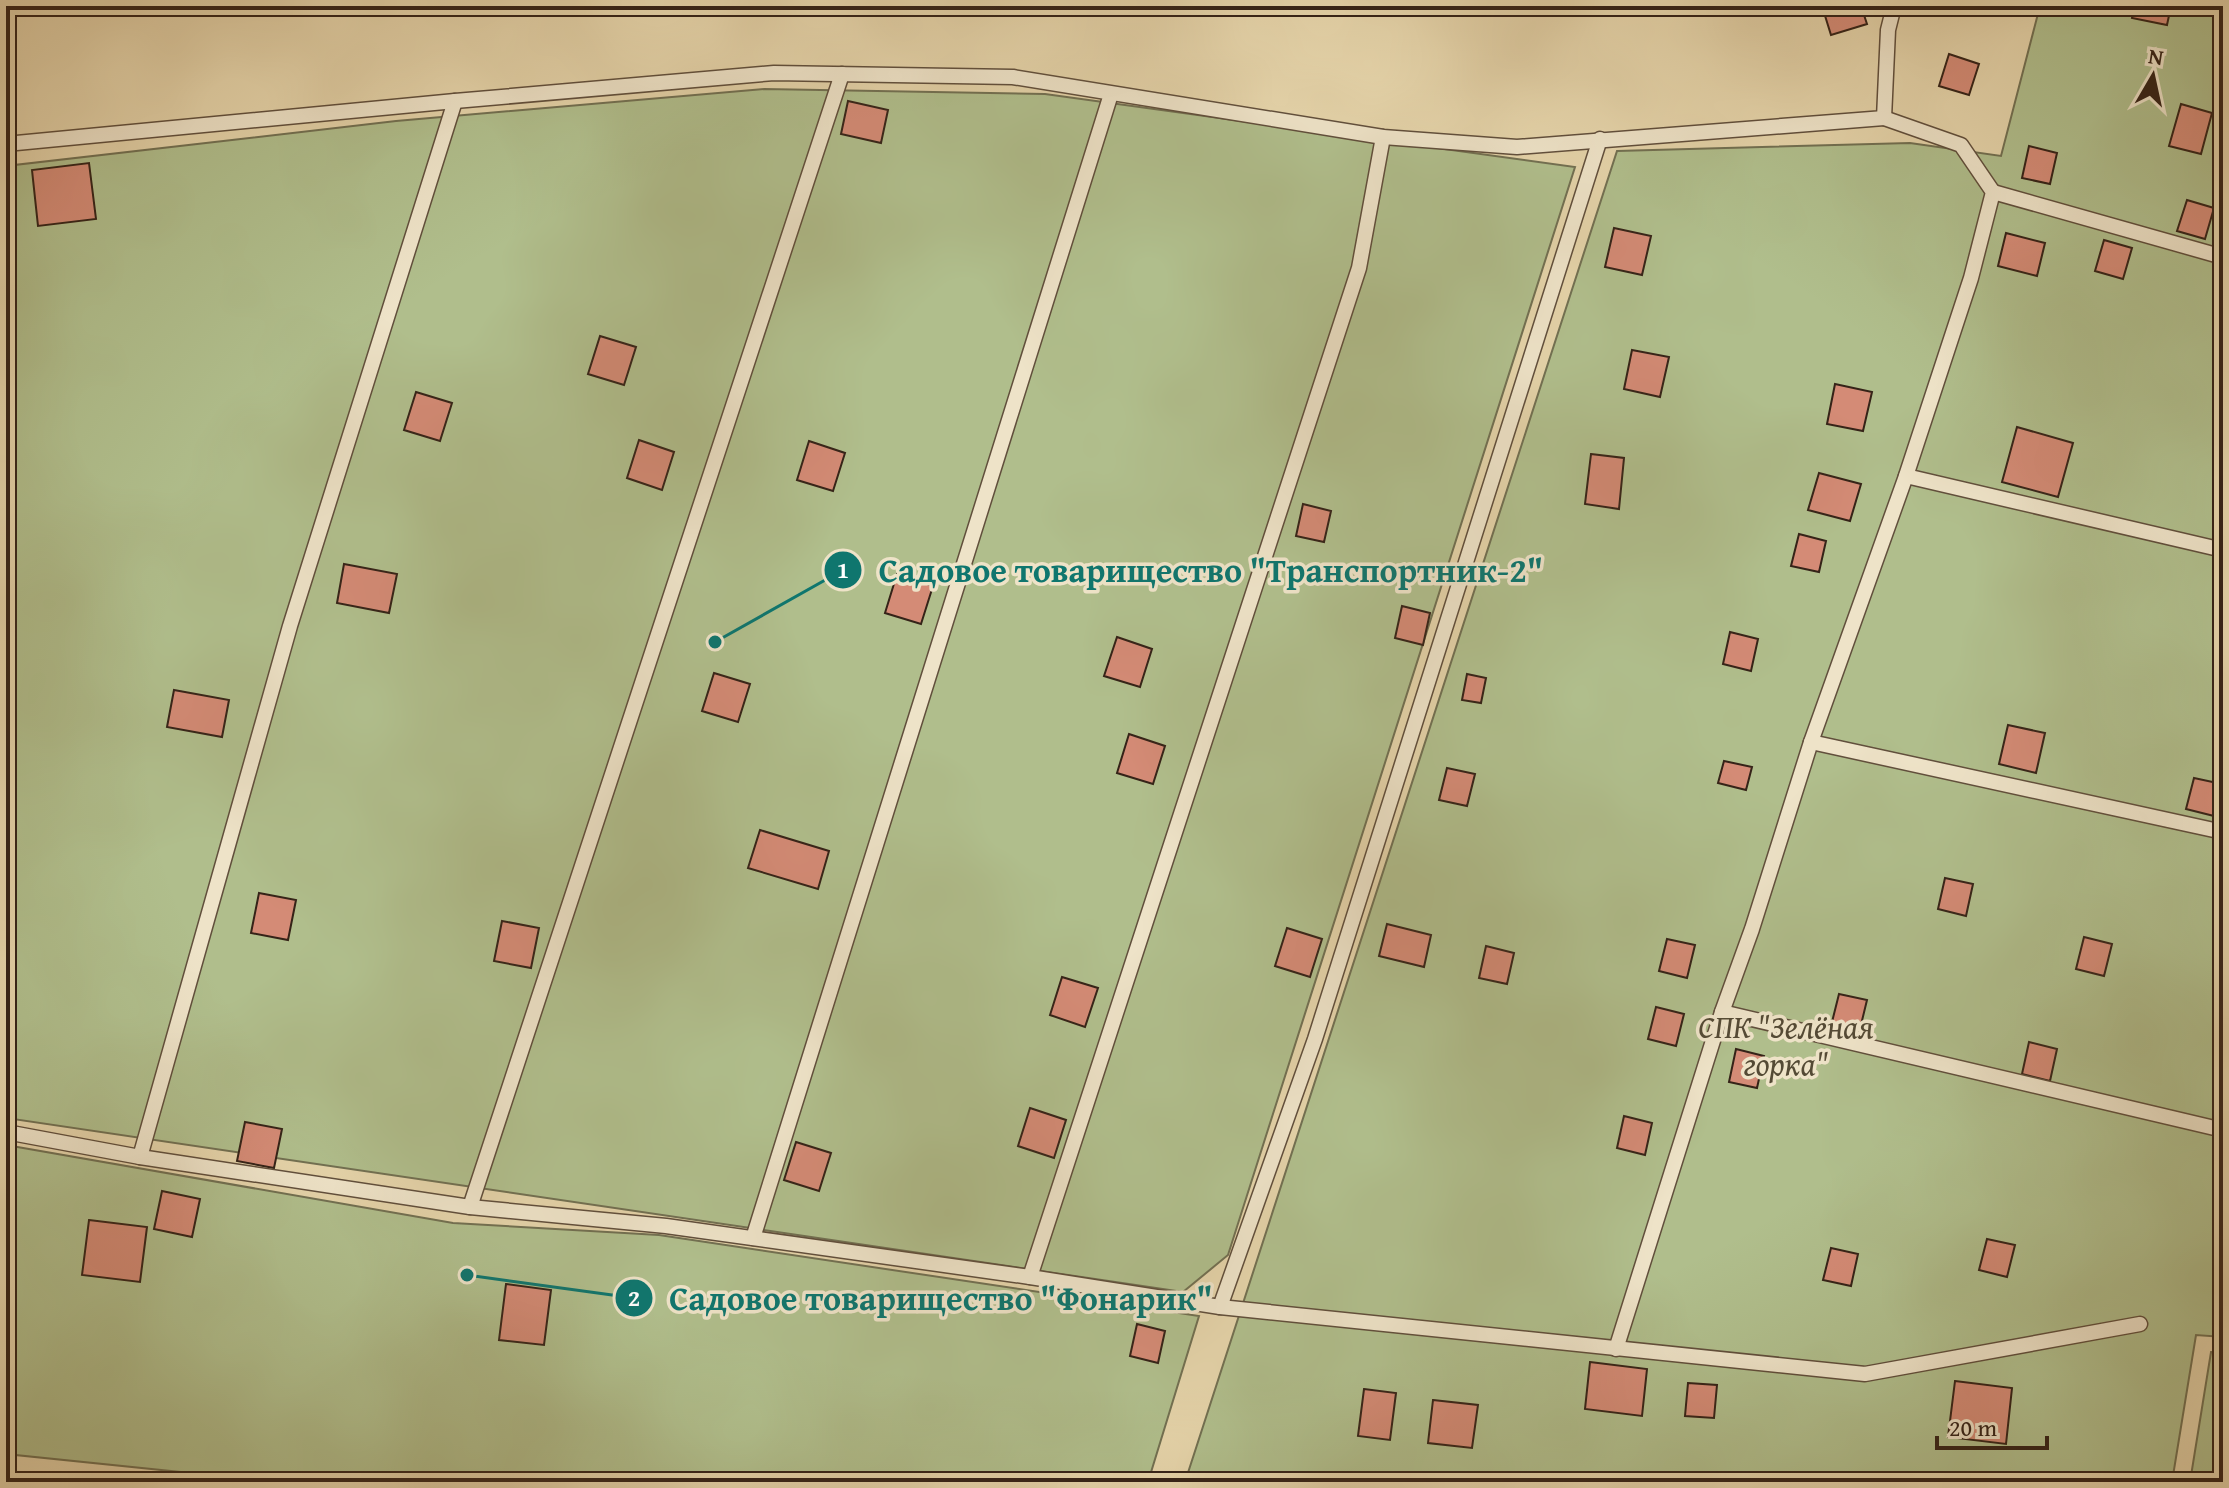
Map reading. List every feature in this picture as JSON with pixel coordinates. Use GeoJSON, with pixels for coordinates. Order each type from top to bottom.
{"type":"FeatureCollection","features":[{"type":"Feature","properties":{"kind":"lane"},"geometry":{"type":"LineString","coordinates":[[1884,118],[1888,30],[1894,6]]}},
{"type":"Feature","properties":{"kind":"lane"},"geometry":{"type":"LineString","coordinates":[[6,144],[774,73],[1013,77],[1383,137],[1517,147],[1884,118],[1961,145],[1993,192],[2223,257]]}},
{"type":"Feature","properties":{"kind":"lane"},"geometry":{"type":"LineString","coordinates":[[470,1207],[842,74]]}},
{"type":"Feature","properties":{"kind":"lane"},"geometry":{"type":"LineString","coordinates":[[753,1238],[1111,94]]}},
{"type":"Feature","properties":{"kind":"lane"},"geometry":{"type":"LineString","coordinates":[[140,1157],[290,626],[455,101]]}},
{"type":"Feature","properties":{"kind":"lane"},"geometry":{"type":"LineString","coordinates":[[1030,1277],[1359,268],[1383,137]]}},
{"type":"Feature","properties":{"kind":"lane"},"geometry":{"type":"LineString","coordinates":[[1220,1307],[1315,1039],[1600,139]]}},
{"type":"Feature","properties":{"kind":"lane"},"geometry":{"type":"LineString","coordinates":[[1616,1349],[1811,742],[1906,476],[1971,278],[1993,192]]}},
{"type":"Feature","properties":{"kind":"lane"},"geometry":{"type":"LineString","coordinates":[[1906,476],[2223,550]]}},
{"type":"Feature","properties":{"kind":"lane"},"geometry":{"type":"LineString","coordinates":[[1811,742],[2223,832]]}},
{"type":"Feature","properties":{"kind":"lane"},"geometry":{"type":"LineString","coordinates":[[1722,1012],[2223,1130]]}},
{"type":"Feature","properties":{"kind":"lane"},"geometry":{"type":"LineString","coordinates":[[6,1132],[140,1157],[470,1207],[666,1226],[1220,1307],[1865,1374],[2140,1324]]}},
{"type":"Feature","properties":{"kind":"green space","name":"СПК \"Зелёная горка\""},"geometry":{"type":"Polygon","coordinates":[[[2040,6],[2223,6],[2223,1337],[2196,1335],[2172,1482],[1185,1482],[1617,151],[1910,143],[2001,156],[2040,6]]]}},
{"type":"Feature","properties":{"kind":"green space"},"geometry":{"type":"Polygon","coordinates":[[[764,89],[1045,94],[1575,167],[1228,1255],[1183,1292],[6,1118],[6,166],[396,121],[764,89]]]}},
{"type":"Feature","properties":{"kind":"green space"},"geometry":{"type":"Polygon","coordinates":[[[6,1145],[453,1223],[659,1235],[1199,1316],[1148,1482],[279,1482],[6,1454],[6,1145]]]}},
{"type":"Feature","properties":{"kind":"green space"},"geometry":{"type":"Polygon","coordinates":[[[2211,1352],[2223,1353],[2223,1482],[2190,1482],[2211,1352]]]}},
{"type":"Feature","properties":{"kind":"building"},"geometry":{"type":"Polygon","coordinates":[[[1822,6],[1861,6],[1867,24],[1831,35],[1822,6]]]}},
{"type":"Feature","properties":{"kind":"building"},"geometry":{"type":"Polygon","coordinates":[[[2134,6],[2171,6],[2167,25],[2132,18],[2134,6]]]}},
{"type":"Feature","properties":{"kind":"building"},"geometry":{"type":"Polygon","coordinates":[[[1949,54],[1979,64],[1969,95],[1939,86],[1949,54]]]}},
{"type":"Feature","properties":{"kind":"building"},"geometry":{"type":"Polygon","coordinates":[[[848,101],[888,110],[881,143],[841,134],[848,101]]]}},
{"type":"Feature","properties":{"kind":"building"},"geometry":{"type":"Polygon","coordinates":[[[2181,104],[2212,113],[2201,154],[2169,146],[2181,104]]]}},
{"type":"Feature","properties":{"kind":"building"},"geometry":{"type":"Polygon","coordinates":[[[2029,146],[2057,153],[2050,184],[2022,178],[2029,146]]]}},
{"type":"Feature","properties":{"kind":"building"},"geometry":{"type":"Polygon","coordinates":[[[89,163],[96,219],[38,226],[32,170],[89,163]]]}},
{"type":"Feature","properties":{"kind":"building"},"geometry":{"type":"Polygon","coordinates":[[[2187,200],[2214,208],[2205,239],[2177,231],[2187,200]]]}},
{"type":"Feature","properties":{"kind":"building"},"geometry":{"type":"Polygon","coordinates":[[[1614,228],[1651,236],[1642,275],[1605,267],[1614,228]]]}},
{"type":"Feature","properties":{"kind":"building"},"geometry":{"type":"Polygon","coordinates":[[[2006,233],[2045,243],[2037,276],[1998,266],[2006,233]]]}},
{"type":"Feature","properties":{"kind":"building"},"geometry":{"type":"Polygon","coordinates":[[[2104,240],[2132,248],[2123,279],[2095,271],[2104,240]]]}},
{"type":"Feature","properties":{"kind":"building"},"geometry":{"type":"Polygon","coordinates":[[[600,336],[636,347],[624,385],[588,374],[600,336]]]}},
{"type":"Feature","properties":{"kind":"building"},"geometry":{"type":"Polygon","coordinates":[[[1632,350],[1669,357],[1660,397],[1624,389],[1632,350]]]}},
{"type":"Feature","properties":{"kind":"building"},"geometry":{"type":"Polygon","coordinates":[[[1835,384],[1872,392],[1863,431],[1827,424],[1835,384]]]}},
{"type":"Feature","properties":{"kind":"building"},"geometry":{"type":"Polygon","coordinates":[[[416,392],[452,403],[440,441],[404,430],[416,392]]]}},
{"type":"Feature","properties":{"kind":"building"},"geometry":{"type":"Polygon","coordinates":[[[2017,427],[2073,443],[2058,497],[2002,482],[2017,427]]]}},
{"type":"Feature","properties":{"kind":"building"},"geometry":{"type":"Polygon","coordinates":[[[639,440],[674,452],[662,490],[627,478],[639,440]]]}},
{"type":"Feature","properties":{"kind":"building"},"geometry":{"type":"Polygon","coordinates":[[[809,441],[845,453],[833,491],[797,480],[809,441]]]}},
{"type":"Feature","properties":{"kind":"building"},"geometry":{"type":"Polygon","coordinates":[[[1591,454],[1624,458],[1619,509],[1585,504],[1591,454]]]}},
{"type":"Feature","properties":{"kind":"building"},"geometry":{"type":"Polygon","coordinates":[[[1819,473],[1861,484],[1850,521],[1808,510],[1819,473]]]}},
{"type":"Feature","properties":{"kind":"building"},"geometry":{"type":"Polygon","coordinates":[[[1303,504],[1331,511],[1324,542],[1296,536],[1303,504]]]}},
{"type":"Feature","properties":{"kind":"building"},"geometry":{"type":"Polygon","coordinates":[[[1799,534],[1826,541],[1819,572],[1791,566],[1799,534]]]}},
{"type":"Feature","properties":{"kind":"building"},"geometry":{"type":"Polygon","coordinates":[[[344,564],[397,574],[389,613],[337,603],[344,564]]]}},
{"type":"Feature","properties":{"kind":"building"},"geometry":{"type":"Polygon","coordinates":[[[897,574],[933,586],[921,624],[885,613],[897,574]]]}},
{"type":"Feature","properties":{"kind":"building"},"geometry":{"type":"Polygon","coordinates":[[[1402,606],[1430,613],[1423,645],[1395,638],[1402,606]]]}},
{"type":"Feature","properties":{"kind":"building"},"geometry":{"type":"Polygon","coordinates":[[[1730,632],[1758,639],[1751,671],[1723,664],[1730,632]]]}},
{"type":"Feature","properties":{"kind":"building"},"geometry":{"type":"Polygon","coordinates":[[[1117,637],[1152,649],[1140,687],[1104,676],[1117,637]]]}},
{"type":"Feature","properties":{"kind":"building"},"geometry":{"type":"Polygon","coordinates":[[[714,673],[750,684],[738,722],[702,711],[714,673]]]}},
{"type":"Feature","properties":{"kind":"building"},"geometry":{"type":"Polygon","coordinates":[[[1467,674],[1486,678],[1481,703],[1462,700],[1467,674]]]}},
{"type":"Feature","properties":{"kind":"building"},"geometry":{"type":"Polygon","coordinates":[[[174,690],[229,700],[222,737],[167,727],[174,690]]]}},
{"type":"Feature","properties":{"kind":"building"},"geometry":{"type":"Polygon","coordinates":[[[2008,725],[2045,733],[2036,773],[1999,764],[2008,725]]]}},
{"type":"Feature","properties":{"kind":"building"},"geometry":{"type":"Polygon","coordinates":[[[1129,734],[1165,746],[1153,784],[1117,773],[1129,734]]]}},
{"type":"Feature","properties":{"kind":"building"},"geometry":{"type":"Polygon","coordinates":[[[1724,761],[1752,767],[1746,790],[1718,783],[1724,761]]]}},
{"type":"Feature","properties":{"kind":"building"},"geometry":{"type":"Polygon","coordinates":[[[1447,768],[1475,774],[1467,806],[1439,800],[1447,768]]]}},
{"type":"Feature","properties":{"kind":"building"},"geometry":{"type":"Polygon","coordinates":[[[2194,778],[2222,784],[2214,816],[2186,809],[2194,778]]]}},
{"type":"Feature","properties":{"kind":"building"},"geometry":{"type":"Polygon","coordinates":[[[760,830],[829,851],[818,889],[748,868],[760,830]]]}},
{"type":"Feature","properties":{"kind":"building"},"geometry":{"type":"Polygon","coordinates":[[[1945,878],[1973,884],[1966,916],[1938,909],[1945,878]]]}},
{"type":"Feature","properties":{"kind":"building"},"geometry":{"type":"Polygon","coordinates":[[[259,893],[296,900],[288,940],[251,933],[259,893]]]}},
{"type":"Feature","properties":{"kind":"building"},"geometry":{"type":"Polygon","coordinates":[[[502,921],[539,928],[531,968],[494,961],[502,921]]]}},
{"type":"Feature","properties":{"kind":"building"},"geometry":{"type":"Polygon","coordinates":[[[1387,924],[1431,935],[1424,967],[1379,956],[1387,924]]]}},
{"type":"Feature","properties":{"kind":"building"},"geometry":{"type":"Polygon","coordinates":[[[1287,928],[1322,939],[1310,977],[1275,966],[1287,928]]]}},
{"type":"Feature","properties":{"kind":"building"},"geometry":{"type":"Polygon","coordinates":[[[2084,937],[2112,944],[2104,976],[2076,969],[2084,937]]]}},
{"type":"Feature","properties":{"kind":"building"},"geometry":{"type":"Polygon","coordinates":[[[1667,939],[1695,945],[1687,978],[1659,971],[1667,939]]]}},
{"type":"Feature","properties":{"kind":"building"},"geometry":{"type":"Polygon","coordinates":[[[1486,946],[1514,953],[1507,984],[1479,978],[1486,946]]]}},
{"type":"Feature","properties":{"kind":"building"},"geometry":{"type":"Polygon","coordinates":[[[1062,977],[1098,988],[1085,1027],[1050,1015],[1062,977]]]}},
{"type":"Feature","properties":{"kind":"building"},"geometry":{"type":"Polygon","coordinates":[[[1839,994],[1867,1000],[1859,1033],[1831,1026],[1839,994]]]}},
{"type":"Feature","properties":{"kind":"building"},"geometry":{"type":"Polygon","coordinates":[[[1656,1007],[1684,1014],[1676,1046],[1648,1039],[1656,1007]]]}},
{"type":"Feature","properties":{"kind":"building"},"geometry":{"type":"Polygon","coordinates":[[[2029,1042],[2057,1049],[2050,1081],[2022,1074],[2029,1042]]]}},
{"type":"Feature","properties":{"kind":"building"},"geometry":{"type":"Polygon","coordinates":[[[1736,1049],[1764,1056],[1757,1088],[1729,1082],[1736,1049]]]}},
{"type":"Feature","properties":{"kind":"building"},"geometry":{"type":"Polygon","coordinates":[[[1030,1108],[1066,1120],[1054,1158],[1018,1146],[1030,1108]]]}},
{"type":"Feature","properties":{"kind":"building"},"geometry":{"type":"Polygon","coordinates":[[[1624,1116],[1652,1123],[1645,1155],[1617,1148],[1624,1116]]]}},
{"type":"Feature","properties":{"kind":"building"},"geometry":{"type":"Polygon","coordinates":[[[245,1122],[282,1129],[274,1168],[237,1161],[245,1122]]]}},
{"type":"Feature","properties":{"kind":"building"},"geometry":{"type":"Polygon","coordinates":[[[796,1142],[831,1153],[819,1191],[784,1180],[796,1142]]]}},
{"type":"Feature","properties":{"kind":"building"},"geometry":{"type":"Polygon","coordinates":[[[162,1191],[200,1199],[192,1237],[154,1229],[162,1191]]]}},
{"type":"Feature","properties":{"kind":"building"},"geometry":{"type":"Polygon","coordinates":[[[89,1220],[147,1227],[140,1282],[82,1275],[89,1220]]]}},
{"type":"Feature","properties":{"kind":"building"},"geometry":{"type":"Polygon","coordinates":[[[1987,1239],[2015,1245],[2007,1277],[1979,1270],[1987,1239]]]}},
{"type":"Feature","properties":{"kind":"building"},"geometry":{"type":"Polygon","coordinates":[[[1831,1248],[1858,1254],[1851,1286],[1823,1280],[1831,1248]]]}},
{"type":"Feature","properties":{"kind":"building"},"geometry":{"type":"Polygon","coordinates":[[[506,1284],[551,1290],[544,1345],[499,1340],[506,1284]]]}},
{"type":"Feature","properties":{"kind":"building"},"geometry":{"type":"Polygon","coordinates":[[[1137,1324],[1165,1331],[1158,1363],[1130,1356],[1137,1324]]]}},
{"type":"Feature","properties":{"kind":"building"},"geometry":{"type":"Polygon","coordinates":[[[1590,1362],[1647,1369],[1642,1416],[1585,1409],[1590,1362]]]}},
{"type":"Feature","properties":{"kind":"building"},"geometry":{"type":"Polygon","coordinates":[[[1955,1381],[2012,1388],[2006,1444],[1948,1437],[1955,1381]]]}},
{"type":"Feature","properties":{"kind":"building"},"geometry":{"type":"Polygon","coordinates":[[[1688,1383],[1717,1385],[1714,1418],[1685,1416],[1688,1383]]]}},
{"type":"Feature","properties":{"kind":"building"},"geometry":{"type":"Polygon","coordinates":[[[1364,1389],[1396,1393],[1390,1440],[1358,1436],[1364,1389]]]}},
{"type":"Feature","properties":{"kind":"building"},"geometry":{"type":"Polygon","coordinates":[[[1433,1400],[1478,1405],[1472,1448],[1428,1443],[1433,1400]]]}},
{"type":"Feature","properties":{"kind":"place","name":"Садовое товарищество \"Транспортник-2\""},"geometry":{"type":"Point","coordinates":[715,642]}},
{"type":"Feature","properties":{"kind":"place","name":"Садовое товарищество \"Фонарик\""},"geometry":{"type":"Point","coordinates":[467,1275]}}]}
